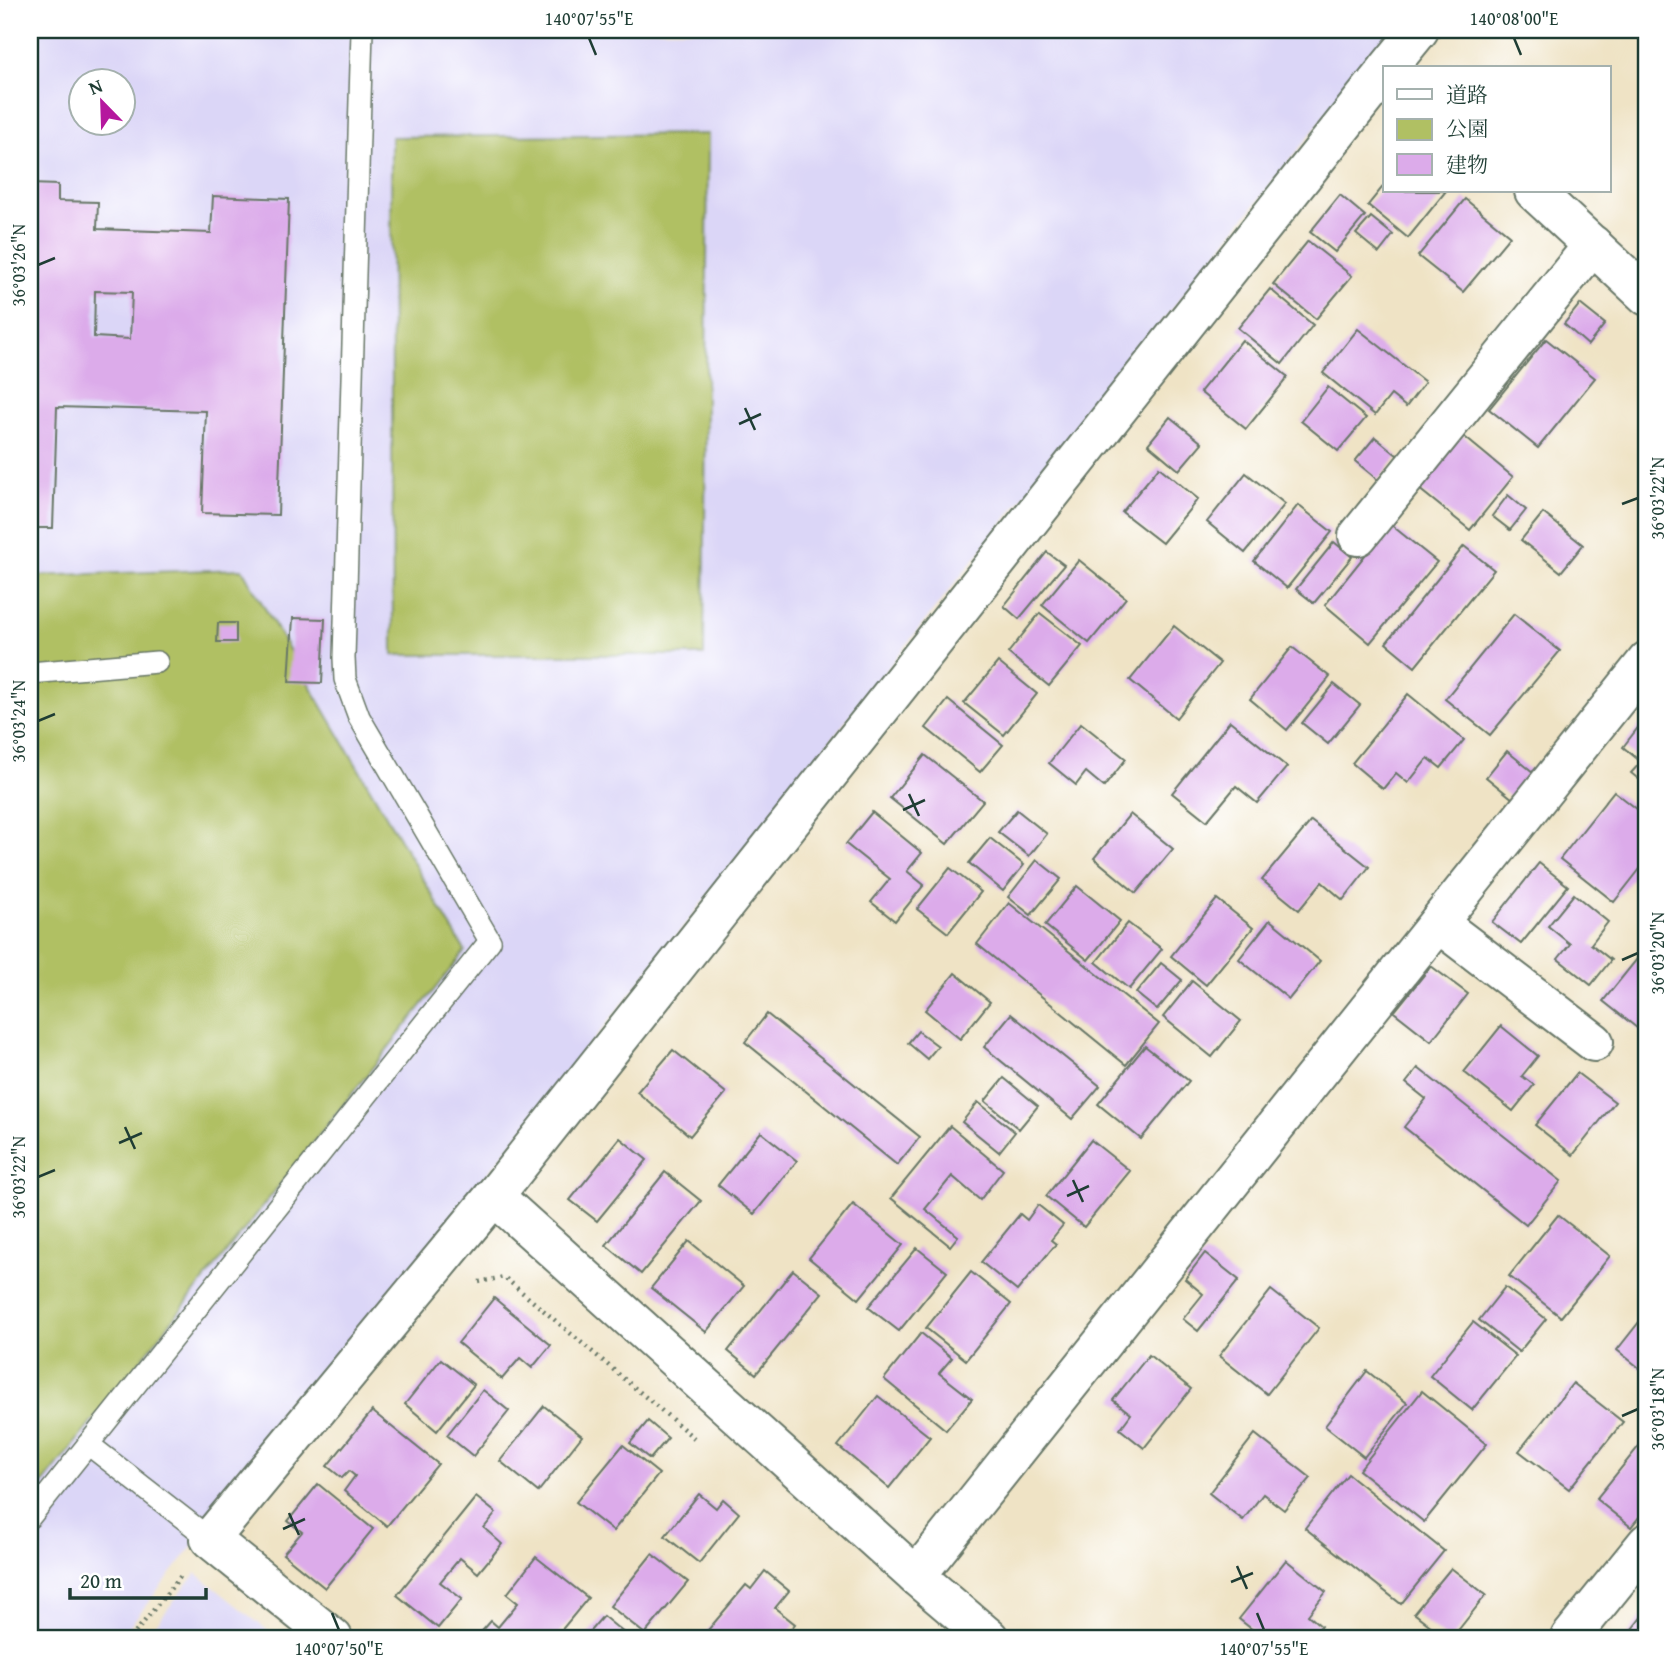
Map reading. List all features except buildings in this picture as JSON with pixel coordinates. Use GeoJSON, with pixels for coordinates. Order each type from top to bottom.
{"type":"FeatureCollection","features":[{"type":"Feature","properties":{"kind":"street"},"geometry":{"type":"LineString","coordinates":[[1393,66],[1419,30]]}},
{"type":"Feature","properties":{"kind":"street"},"geometry":{"type":"LineString","coordinates":[[332,1638],[210,1539],[494,1196],[1383,78]]}},
{"type":"Feature","properties":{"kind":"street"},"geometry":{"type":"LineString","coordinates":[[1535,192],[1647,296]]}},
{"type":"Feature","properties":{"kind":"street"},"geometry":{"type":"LineString","coordinates":[[1358,536],[1593,245]]}},
{"type":"Feature","properties":{"kind":"street"},"geometry":{"type":"LineString","coordinates":[[916,1576],[1647,661]]}},
{"type":"Feature","properties":{"kind":"street"},"geometry":{"type":"LineString","coordinates":[[1438,923],[1594,1042]]}},
{"type":"Feature","properties":{"kind":"street"},"geometry":{"type":"LineString","coordinates":[[494,1196],[916,1576],[989,1638]]}},
{"type":"Feature","properties":{"kind":"street"},"geometry":{"type":"LineString","coordinates":[[1570,1638],[1647,1543]]}},
{"type":"Feature","properties":{"kind":"lane"},"geometry":{"type":"LineString","coordinates":[[30,1517],[490,941],[359,717],[345,679],[362,30]]}},
{"type":"Feature","properties":{"kind":"lane"},"geometry":{"type":"LineString","coordinates":[[30,673],[157,662]]}},
{"type":"Feature","properties":{"kind":"lane"},"geometry":{"type":"LineString","coordinates":[[88,1444],[210,1539]]}},
{"type":"Feature","properties":{"kind":"path"},"geometry":{"type":"LineString","coordinates":[[468,1283],[504,1277],[695,1440]]}},
{"type":"Feature","properties":{"kind":"path"},"geometry":{"type":"LineString","coordinates":[[131,1638],[210,1539]]}},
{"type":"Feature","properties":{"kind":"shaded area"},"geometry":{"type":"Polygon","coordinates":[[[30,30],[1393,30],[120,1638],[30,1638],[30,30]]]}},
{"type":"Feature","properties":{"kind":"shaded area"},"geometry":{"type":"Polygon","coordinates":[[[196,1573],[277,1638],[145,1638],[196,1573]]]}},
{"type":"Feature","properties":{"kind":"green space"},"geometry":{"type":"Polygon","coordinates":[[[708,134],[704,655],[393,655],[391,137],[708,134]]]}},
{"type":"Feature","properties":{"kind":"green space"},"geometry":{"type":"Polygon","coordinates":[[[242,569],[465,951],[30,1500],[30,576],[242,569]]]}}]}
